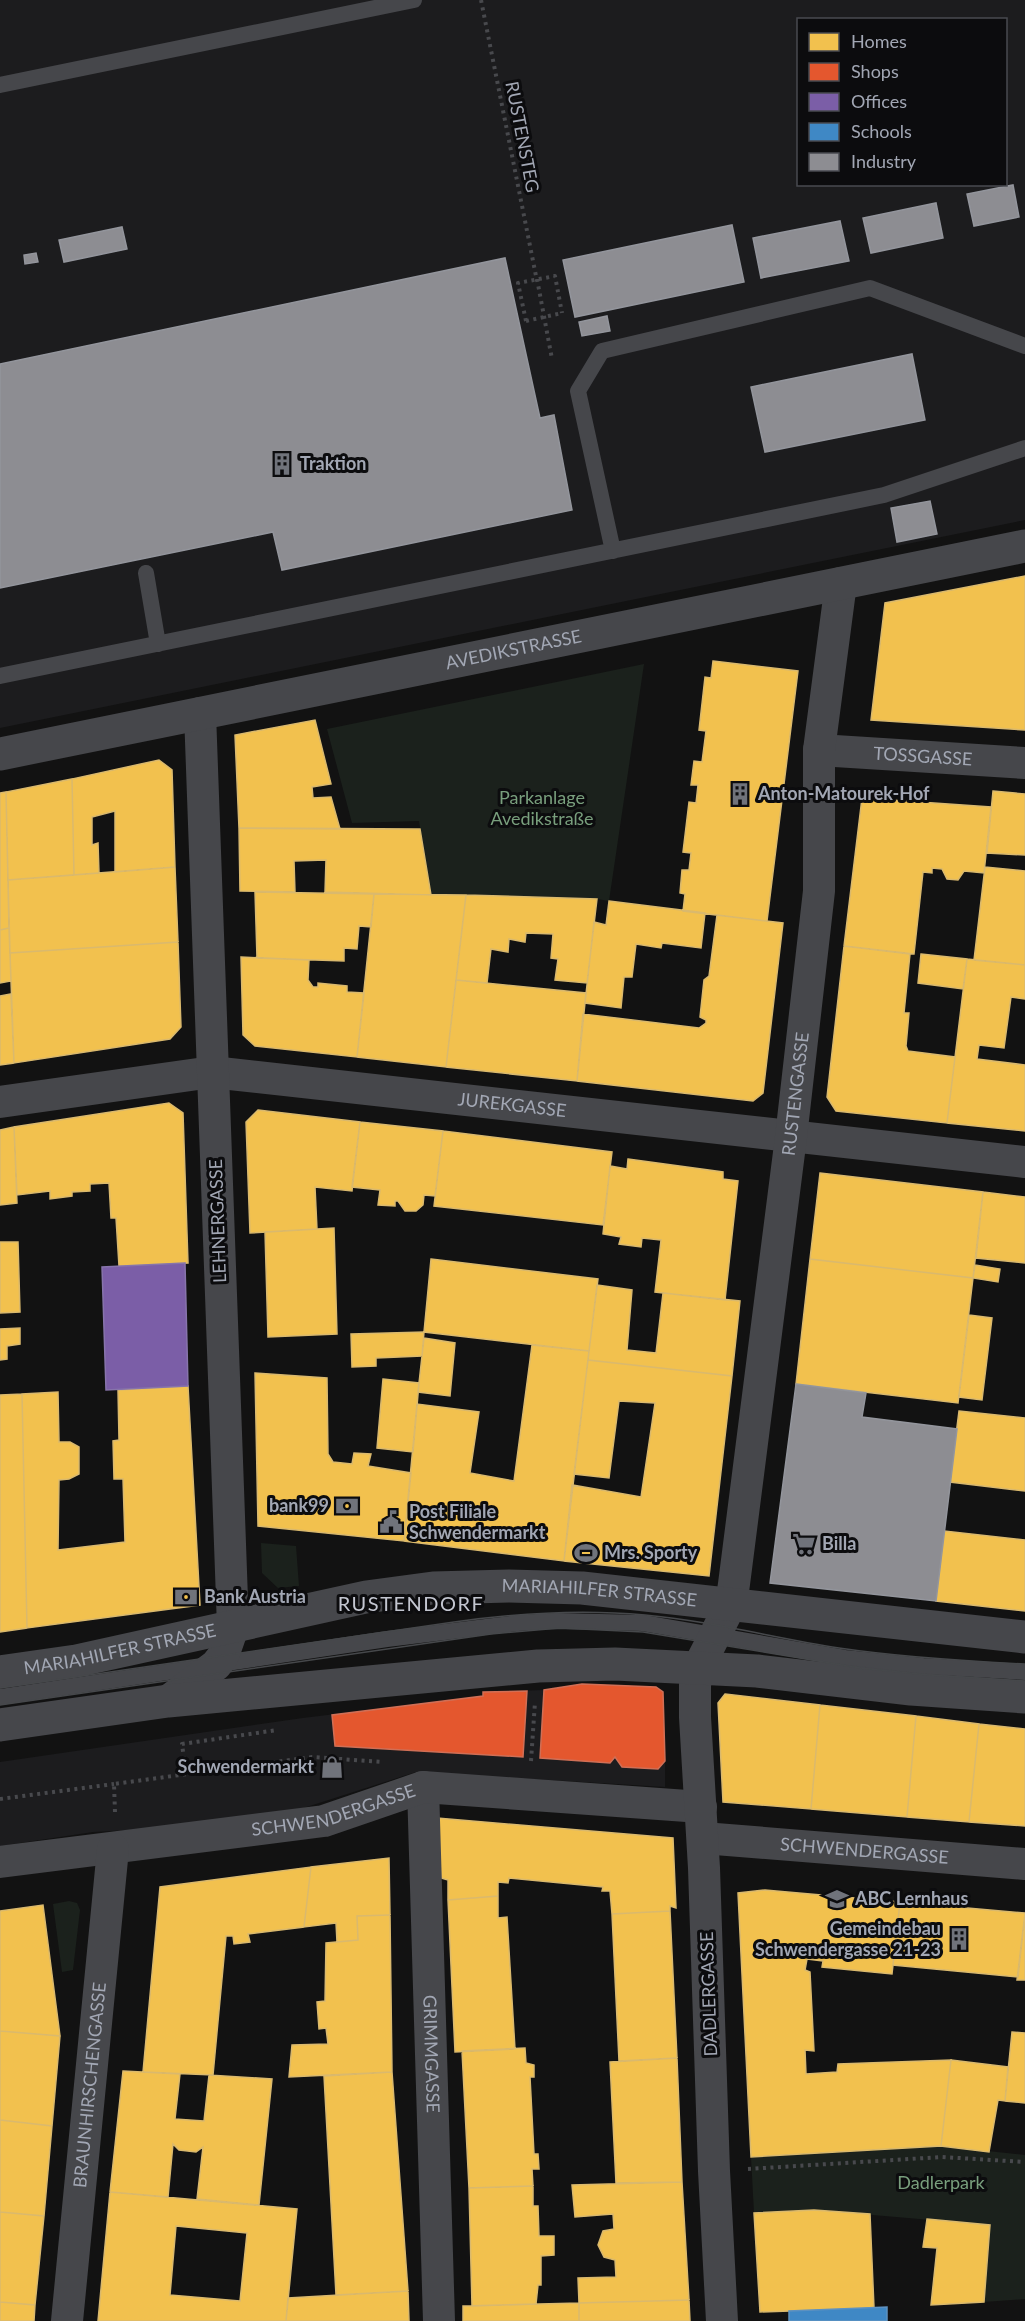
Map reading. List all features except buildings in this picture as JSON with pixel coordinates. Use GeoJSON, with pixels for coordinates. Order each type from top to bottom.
{"type":"FeatureCollection","features":[{"type":"Feature","properties":{"kind":"street","name":"AVEDIKSTRASSE"},"geometry":{"type":"LineString","coordinates":[[0,754],[1025,546]]}},
{"type":"Feature","properties":{"kind":"street","name":"RUSTENGASSE"},"geometry":{"type":"LineString","coordinates":[[698,1668],[731,1604],[791,1137],[819,891],[819,750],[841,583]]}},
{"type":"Feature","properties":{"kind":"street","name":"LEHNERGASSE"},"geometry":{"type":"LineString","coordinates":[[168,1701],[216,1665],[223,1656],[233,1627],[200,713]]}},
{"type":"Feature","properties":{"kind":"street","name":"TOSSGASSE"},"geometry":{"type":"LineString","coordinates":[[819,750],[1025,762]]}},
{"type":"Feature","properties":{"kind":"street","name":"JUREKGASSE"},"geometry":{"type":"LineString","coordinates":[[0,1102],[212,1072],[1025,1162]]}},
{"type":"Feature","properties":{"kind":"street","name":"MARIAHILFER STRASSE"},"geometry":{"type":"LineString","coordinates":[[0,1672],[76,1661],[366,1597],[433,1588],[509,1586],[582,1588],[1025,1638]]}},
{"type":"Feature","properties":{"kind":"street"},"geometry":{"type":"LineString","coordinates":[[0,1725],[168,1701],[538,1666],[615,1664],[757,1671],[911,1689],[1025,1697]]}},
{"type":"Feature","properties":{"kind":"street","name":"DADLERGASSE"},"geometry":{"type":"LineString","coordinates":[[698,1668],[695,1685],[695,1717],[702,1823],[714,2171],[722,2321]]}},
{"type":"Feature","properties":{"kind":"street","name":"SCHWENDERGASSE"},"geometry":{"type":"LineString","coordinates":[[0,1862],[324,1821],[423,1786],[529,1794],[702,1823],[1025,1864]]}},
{"type":"Feature","properties":{"kind":"street","name":"GRIMMGASSE"},"geometry":{"type":"LineString","coordinates":[[423,1786],[439,2321]]}},
{"type":"Feature","properties":{"kind":"street","name":"BRAUNHIRSCHENGASSE"},"geometry":{"type":"LineString","coordinates":[[67,2321],[113,1849]]}},
{"type":"Feature","properties":{"kind":"lane"},"geometry":{"type":"LineString","coordinates":[[0,85],[414,0]]}},
{"type":"Feature","properties":{"kind":"lane"},"geometry":{"type":"LineString","coordinates":[[613,551],[578,391],[602,351],[870,288],[1025,346]]}},
{"type":"Feature","properties":{"kind":"lane"},"geometry":{"type":"LineString","coordinates":[[0,676],[884,495],[1025,448]]}},
{"type":"Feature","properties":{"kind":"lane"},"geometry":{"type":"LineString","coordinates":[[146,573],[158,644]]}},
{"type":"Feature","properties":{"kind":"lane"},"geometry":{"type":"LineString","coordinates":[[0,1697],[518,1623],[596,1621],[643,1623],[845,1658],[923,1666],[1025,1672]]}},
{"type":"Feature","properties":{"kind":"path","name":"RUSTENSTEG"},"geometry":{"type":"LineString","coordinates":[[481,0],[552,359]]}},
{"type":"Feature","properties":{"kind":"path"},"geometry":{"type":"LineString","coordinates":[[555,276],[562,313],[526,321],[518,283],[537,280],[555,276]]}},
{"type":"Feature","properties":{"kind":"path","name":"RUSTENSTEG"},"geometry":{"type":"LineString","coordinates":[[537,280],[544,317]]}},
{"type":"Feature","properties":{"kind":"path"},"geometry":{"type":"LineString","coordinates":[[529,1794],[535,1705]]}},
{"type":"Feature","properties":{"kind":"path"},"geometry":{"type":"LineString","coordinates":[[186,1774],[182,1744],[288,1728]]}},
{"type":"Feature","properties":{"kind":"path"},"geometry":{"type":"LineString","coordinates":[[0,1798],[114,1785],[312,1757],[392,1763]]}},
{"type":"Feature","properties":{"kind":"path"},"geometry":{"type":"LineString","coordinates":[[113,1849],[114,1785]]}},
{"type":"Feature","properties":{"kind":"path"},"geometry":{"type":"LineString","coordinates":[[714,2171],[942,2157],[1025,2162]]}},
{"type":"Feature","properties":{"kind":"shaded area"},"geometry":{"type":"Polygon","coordinates":[[[0,0],[1025,0],[1025,520],[0,728],[0,0]]]}},
{"type":"Feature","properties":{"kind":"shaded area","name":"Schwendermarkt"},"geometry":{"type":"Polygon","coordinates":[[[544,1690],[665,1761],[665,1787],[416,1772],[294,1811],[203,1826],[93,1832],[0,1846],[0,1762],[303,1718],[482,1696],[483,1692],[544,1690]]]}},
{"type":"Feature","properties":{"kind":"green space","name":"Parkanlage Avedikstraße"},"geometry":{"type":"Polygon","coordinates":[[[644,664],[609,901],[431,895],[419,821],[352,823],[327,729],[644,664]]]}},
{"type":"Feature","properties":{"kind":"green space"},"geometry":{"type":"Polygon","coordinates":[[[261,1543],[296,1546],[299,1586],[278,1588],[262,1573],[261,1543]]]}},
{"type":"Feature","properties":{"kind":"green space"},"geometry":{"type":"Polygon","coordinates":[[[69,1901],[77,1903],[80,1910],[73,1970],[62,1972],[53,1904],[69,1901]]]}},
{"type":"Feature","properties":{"kind":"green space","name":"Dadlerpark"},"geometry":{"type":"Polygon","coordinates":[[[941,2146],[1025,2155],[1025,2299],[984,2302],[990,2225],[814,2210],[754,2213],[751,2157],[941,2146]]]}},
{"type":"Feature","properties":{"kind":"tram line"},"geometry":{"type":"LineString","coordinates":[[0,1688],[454,1622],[502,1616],[573,1612],[621,1613],[670,1618],[885,1654],[1025,1664]]}},
{"type":"Feature","properties":{"kind":"tram line"},"geometry":{"type":"LineString","coordinates":[[0,1705],[491,1634],[560,1628],[643,1632],[860,1668],[1025,1681]]}},
{"type":"Feature","properties":{"kind":"place","name":"Traktion"},"geometry":{"type":"Point","coordinates":[282,464]}},
{"type":"Feature","properties":{"kind":"place","name":"Anton-Matourek-Hof"},"geometry":{"type":"Point","coordinates":[740,794]}},
{"type":"Feature","properties":{"kind":"place","name":"bank99"},"geometry":{"type":"Point","coordinates":[347,1506]}},
{"type":"Feature","properties":{"kind":"place","name":"Post Filiale Schwendermarkt"},"geometry":{"type":"Point","coordinates":[391,1522]}},
{"type":"Feature","properties":{"kind":"place","name":"Billa"},"geometry":{"type":"Point","coordinates":[804,1544]}},
{"type":"Feature","properties":{"kind":"place","name":"Mrs. Sporty"},"geometry":{"type":"Point","coordinates":[586,1553]}},
{"type":"Feature","properties":{"kind":"place","name":"Bank Austria"},"geometry":{"type":"Point","coordinates":[186,1597]}},
{"type":"Feature","properties":{"kind":"place","name":"Schwendermarkt"},"geometry":{"type":"Point","coordinates":[332,1767]}},
{"type":"Feature","properties":{"kind":"place","name":"ABC Lernhaus"},"geometry":{"type":"Point","coordinates":[837,1899]}},
{"type":"Feature","properties":{"kind":"place","name":"Gemeindebau Schwendergasse 21-23"},"geometry":{"type":"Point","coordinates":[959,1939]}},
{"type":"Feature","properties":{"kind":"district","name":"RUSTENDORF"},"geometry":{"type":"Point","coordinates":[411,1604]}}]}
